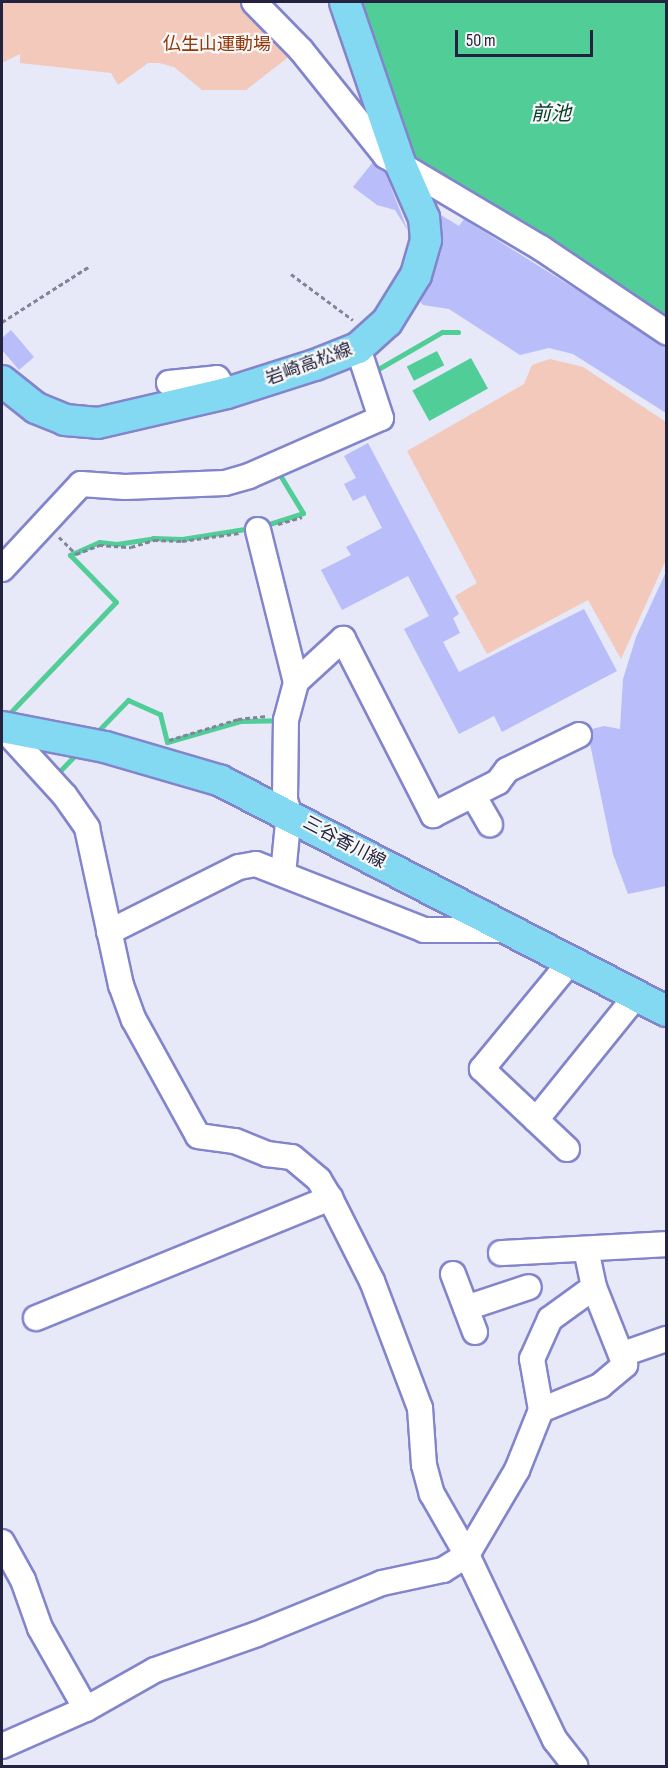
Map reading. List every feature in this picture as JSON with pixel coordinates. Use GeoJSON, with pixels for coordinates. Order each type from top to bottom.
{"type":"FeatureCollection","features":[{"type":"Feature","properties":{"kind":"main road","name":"岩崎高松線"},"geometry":{"type":"LineString","coordinates":[[2,381],[36,408],[65,420],[98,423],[227,393],[366,341],[409,292],[426,240],[424,218],[400,163],[345,2]]}},
{"type":"Feature","properties":{"kind":"main road","name":"三谷香川線"},"geometry":{"type":"LineString","coordinates":[[2,727],[153,759],[221,781],[289,813],[666,1011]]}},
{"type":"Feature","properties":{"kind":"street"},"geometry":{"type":"LineString","coordinates":[[254,2],[301,50],[386,156],[541,248],[666,332]]}},
{"type":"Feature","properties":{"kind":"street"},"geometry":{"type":"LineString","coordinates":[[2,569],[81,484],[125,487],[225,483],[249,476],[381,418],[366,341]]}},
{"type":"Feature","properties":{"kind":"street"},"geometry":{"type":"LineString","coordinates":[[169,383],[217,378],[227,393]]}},
{"type":"Feature","properties":{"kind":"street"},"geometry":{"type":"LineString","coordinates":[[258,530],[296,682],[286,720],[285,800],[289,813],[283,874]]}},
{"type":"Feature","properties":{"kind":"street"},"geometry":{"type":"LineString","coordinates":[[296,682],[342,639],[433,815],[498,782],[507,770],[579,735]]}},
{"type":"Feature","properties":{"kind":"street"},"geometry":{"type":"LineString","coordinates":[[2,727],[65,796],[87,828],[121,985],[134,1020],[198,1136],[292,1157],[319,1180],[330,1198],[372,1281],[420,1408],[427,1481],[467,1555],[555,1740],[575,1767]]}},
{"type":"Feature","properties":{"kind":"street"},"geometry":{"type":"LineString","coordinates":[[473,795],[490,825]]}},
{"type":"Feature","properties":{"kind":"street"},"geometry":{"type":"LineString","coordinates":[[109,932],[239,867],[256,864],[423,930],[510,930]]}},
{"type":"Feature","properties":{"kind":"street"},"geometry":{"type":"LineString","coordinates":[[567,1149],[482,1070],[571,961]]}},
{"type":"Feature","properties":{"kind":"street"},"geometry":{"type":"LineString","coordinates":[[536,1120],[636,995]]}},
{"type":"Feature","properties":{"kind":"street"},"geometry":{"type":"LineString","coordinates":[[36,1318],[330,1198]]}},
{"type":"Feature","properties":{"kind":"street"},"geometry":{"type":"LineString","coordinates":[[501,1253],[666,1244]]}},
{"type":"Feature","properties":{"kind":"street"},"geometry":{"type":"LineString","coordinates":[[541,1410],[600,1386],[625,1365],[623,1354],[594,1287],[586,1250]]}},
{"type":"Feature","properties":{"kind":"street"},"geometry":{"type":"LineString","coordinates":[[453,1274],[475,1332]]}},
{"type":"Feature","properties":{"kind":"street"},"geometry":{"type":"LineString","coordinates":[[466,1308],[526,1279],[537,1305],[550,1319]]}},
{"type":"Feature","properties":{"kind":"street"},"geometry":{"type":"LineString","coordinates":[[2,1746],[86,1709],[164,1666],[257,1634],[382,1583],[443,1570],[467,1555],[518,1470],[541,1410],[532,1359],[550,1319],[594,1287]]}},
{"type":"Feature","properties":{"kind":"street"},"geometry":{"type":"LineString","coordinates":[[623,1354],[666,1339]]}},
{"type":"Feature","properties":{"kind":"street"},"geometry":{"type":"LineString","coordinates":[[2,1542],[23,1580],[40,1628],[86,1709]]}},
{"type":"Feature","properties":{"kind":"path"},"geometry":{"type":"LineString","coordinates":[[2,321],[90,266]]}},
{"type":"Feature","properties":{"kind":"path"},"geometry":{"type":"LineString","coordinates":[[291,274],[366,341]]}},
{"type":"Feature","properties":{"kind":"path"},"geometry":{"type":"LineString","coordinates":[[45,524],[76,554],[94,545],[131,547],[154,540],[182,541],[258,530],[302,517]]}},
{"type":"Feature","properties":{"kind":"path"},"geometry":{"type":"LineString","coordinates":[[153,759],[168,740],[238,719],[270,716],[286,720]]}},
{"type":"Feature","properties":{"kind":"green space","name":"仏生山運動場"},"geometry":{"type":"Polygon","coordinates":[[[2,2],[245,2],[295,52],[246,90],[202,90],[174,67],[159,63],[148,63],[118,85],[111,73],[20,63],[20,54],[2,63],[2,2]]]}},
{"type":"Feature","properties":{"kind":"green space"},"geometry":{"type":"Polygon","coordinates":[[[550,359],[583,367],[666,422],[666,560],[621,659],[588,600],[487,654],[455,596],[477,583],[407,451],[524,384],[532,365],[550,359]]]}},
{"type":"Feature","properties":{"kind":"water","name":"前池"},"geometry":{"type":"Polygon","coordinates":[[[351,2],[666,2],[666,323],[402,152],[351,2]]]}},
{"type":"Feature","properties":{"kind":"water"},"geometry":{"type":"Polygon","coordinates":[[[437,351],[444,365],[414,381],[407,366],[437,351]]]}},
{"type":"Feature","properties":{"kind":"water"},"geometry":{"type":"Polygon","coordinates":[[[471,358],[488,389],[429,421],[412,390],[471,358]]]}},
{"type":"Feature","properties":{"kind":"building"},"geometry":{"type":"Polygon","coordinates":[[[373,162],[385,172],[408,231],[395,210],[377,205],[353,187],[373,162]]]}},
{"type":"Feature","properties":{"kind":"building"},"geometry":{"type":"Polygon","coordinates":[[[441,215],[459,226],[464,219],[666,346],[666,413],[573,354],[549,348],[520,355],[449,309],[423,305],[420,301],[432,280],[443,245],[441,215]]]}},
{"type":"Feature","properties":{"kind":"building"},"geometry":{"type":"Polygon","coordinates":[[[11,330],[34,357],[19,370],[2,350],[2,338],[11,330]]]}},
{"type":"Feature","properties":{"kind":"building"},"geometry":{"type":"Polygon","coordinates":[[[368,443],[459,614],[453,618],[460,633],[443,642],[459,672],[584,609],[617,671],[502,732],[494,716],[459,734],[404,629],[429,616],[408,576],[342,610],[321,570],[351,555],[346,547],[382,528],[365,495],[353,501],[344,484],[356,478],[344,456],[368,443]]]}},
{"type":"Feature","properties":{"kind":"building"},"geometry":{"type":"Polygon","coordinates":[[[666,572],[666,886],[628,894],[613,854],[590,744],[592,729],[604,726],[620,729],[623,679],[636,637],[666,572]]]}},
{"type":"Feature","properties":{"kind":"waterway"},"geometry":{"type":"LineString","coordinates":[[373,372],[442,332],[458,332]]}},
{"type":"Feature","properties":{"kind":"waterway"},"geometry":{"type":"LineString","coordinates":[[263,526],[303,513],[277,470]]}},
{"type":"Feature","properties":{"kind":"waterway"},"geometry":{"type":"LineString","coordinates":[[6,717],[116,602],[70,555],[99,542],[117,544],[153,538],[182,539],[251,528]]}},
{"type":"Feature","properties":{"kind":"waterway"},"geometry":{"type":"LineString","coordinates":[[94,735],[128,700],[160,714],[167,742],[240,721],[279,720]]}},
{"type":"Feature","properties":{"kind":"waterway"},"geometry":{"type":"LineString","coordinates":[[55,776],[77,753]]}}]}
